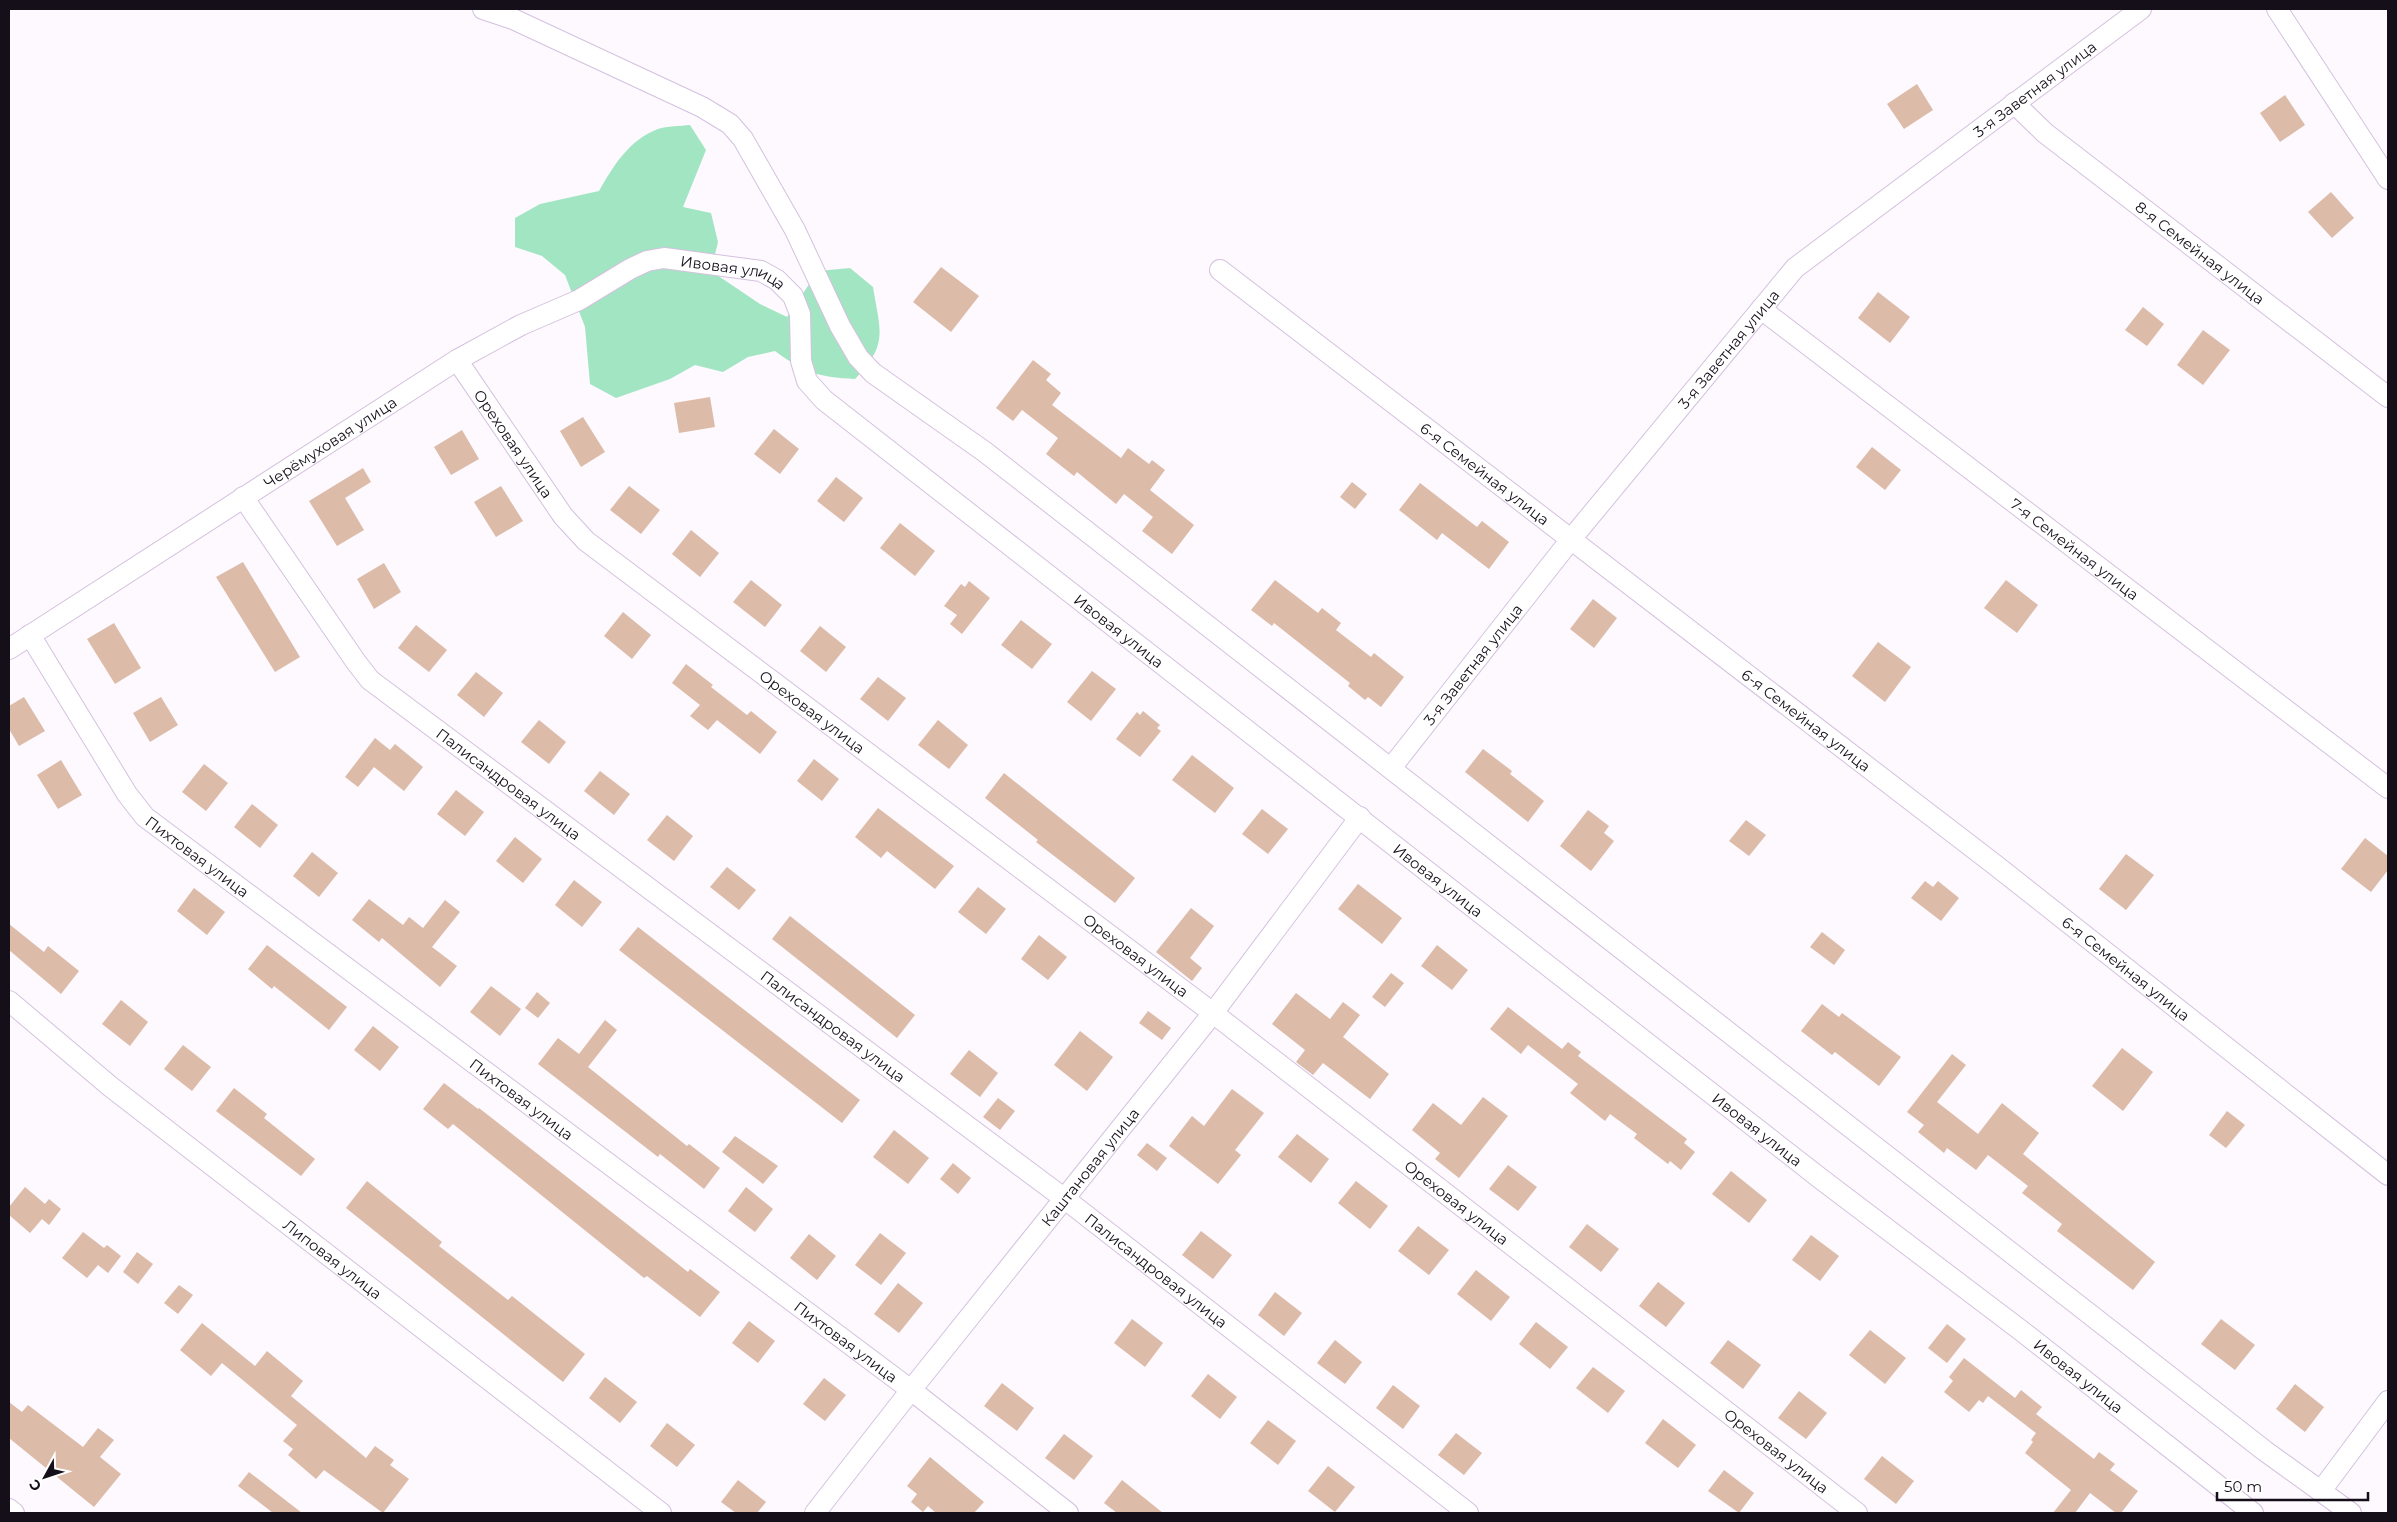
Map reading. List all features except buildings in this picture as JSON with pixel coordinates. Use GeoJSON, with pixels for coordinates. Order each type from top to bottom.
{"type":"FeatureCollection","features":[{"type":"Feature","properties":{"kind":"street"},"geometry":{"type":"LineString","coordinates":[[483,9],[513,19],[684,99],[730,124],[742,139],[780,200],[840,326],[858,357],[873,373],[986,452],[2265,1450],[2351,1513]]}},
{"type":"Feature","properties":{"kind":"street","name":"3-я Заветная улица"},"geometry":{"type":"LineString","coordinates":[[1391,768],[1572,538],[1799,264],[2142,9]]}},
{"type":"Feature","properties":{"kind":"street"},"geometry":{"type":"LineString","coordinates":[[2277,9],[2388,179]]}},
{"type":"Feature","properties":{"kind":"street","name":"8-я Семейная улица"},"geometry":{"type":"LineString","coordinates":[[2014,103],[2045,133],[2388,397]]}},
{"type":"Feature","properties":{"kind":"street","name":"Черёмуховая улица"},"geometry":{"type":"LineString","coordinates":[[9,649],[457,360],[521,325],[579,300],[646,261],[664,258]]}},
{"type":"Feature","properties":{"kind":"street","name":"Ивовая улица"},"geometry":{"type":"LineString","coordinates":[[664,258],[761,271],[778,280],[793,296],[800,314],[801,361],[807,381],[824,400],[1821,1179],[2015,1326],[2253,1513]]}},
{"type":"Feature","properties":{"kind":"street","name":"6-я Семейная улица"},"geometry":{"type":"LineString","coordinates":[[1220,270],[1572,538],[1994,864],[2388,1174]]}},
{"type":"Feature","properties":{"kind":"street","name":"7-я Семейная улица"},"geometry":{"type":"LineString","coordinates":[[1761,309],[2388,788]]}},
{"type":"Feature","properties":{"kind":"street","name":"Ореховая улица"},"geometry":{"type":"LineString","coordinates":[[457,360],[563,516],[586,542],[1212,1013],[1857,1513]]}},
{"type":"Feature","properties":{"kind":"street","name":"Палисандровая улица"},"geometry":{"type":"LineString","coordinates":[[244,497],[370,680],[1065,1199],[1468,1513]]}},
{"type":"Feature","properties":{"kind":"street","name":"Пихтовая улица"},"geometry":{"type":"LineString","coordinates":[[30,635],[127,794],[146,817],[911,1390],[1068,1513]]}},
{"type":"Feature","properties":{"kind":"street","name":"Каштановая улица"},"geometry":{"type":"LineString","coordinates":[[815,1513],[1212,1013],[1360,817]]}},
{"type":"Feature","properties":{"kind":"street","name":"Липовая улица"},"geometry":{"type":"LineString","coordinates":[[9,1001],[112,1087],[661,1513]]}},
{"type":"Feature","properties":{"kind":"street"},"geometry":{"type":"LineString","coordinates":[[2321,1491],[2388,1402]]}},
{"type":"Feature","properties":{"kind":"street"},"geometry":{"type":"LineString","coordinates":[[9,1510],[14,1513]]}},
{"type":"Feature","properties":{"kind":"green space"},"geometry":{"type":"Polygon","coordinates":[[[690,125],[706,150],[683,207],[711,213],[718,242],[711,271],[760,304],[787,317],[818,271],[850,268],[873,287],[878,315],[879,336],[873,356],[855,379],[831,377],[812,372],[775,351],[748,357],[723,372],[695,365],[670,379],[616,398],[590,384],[585,327],[565,275],[542,256],[515,247],[515,218],[540,204],[599,191],[623,154],[639,140],[658,129],[690,125]]]}}]}
